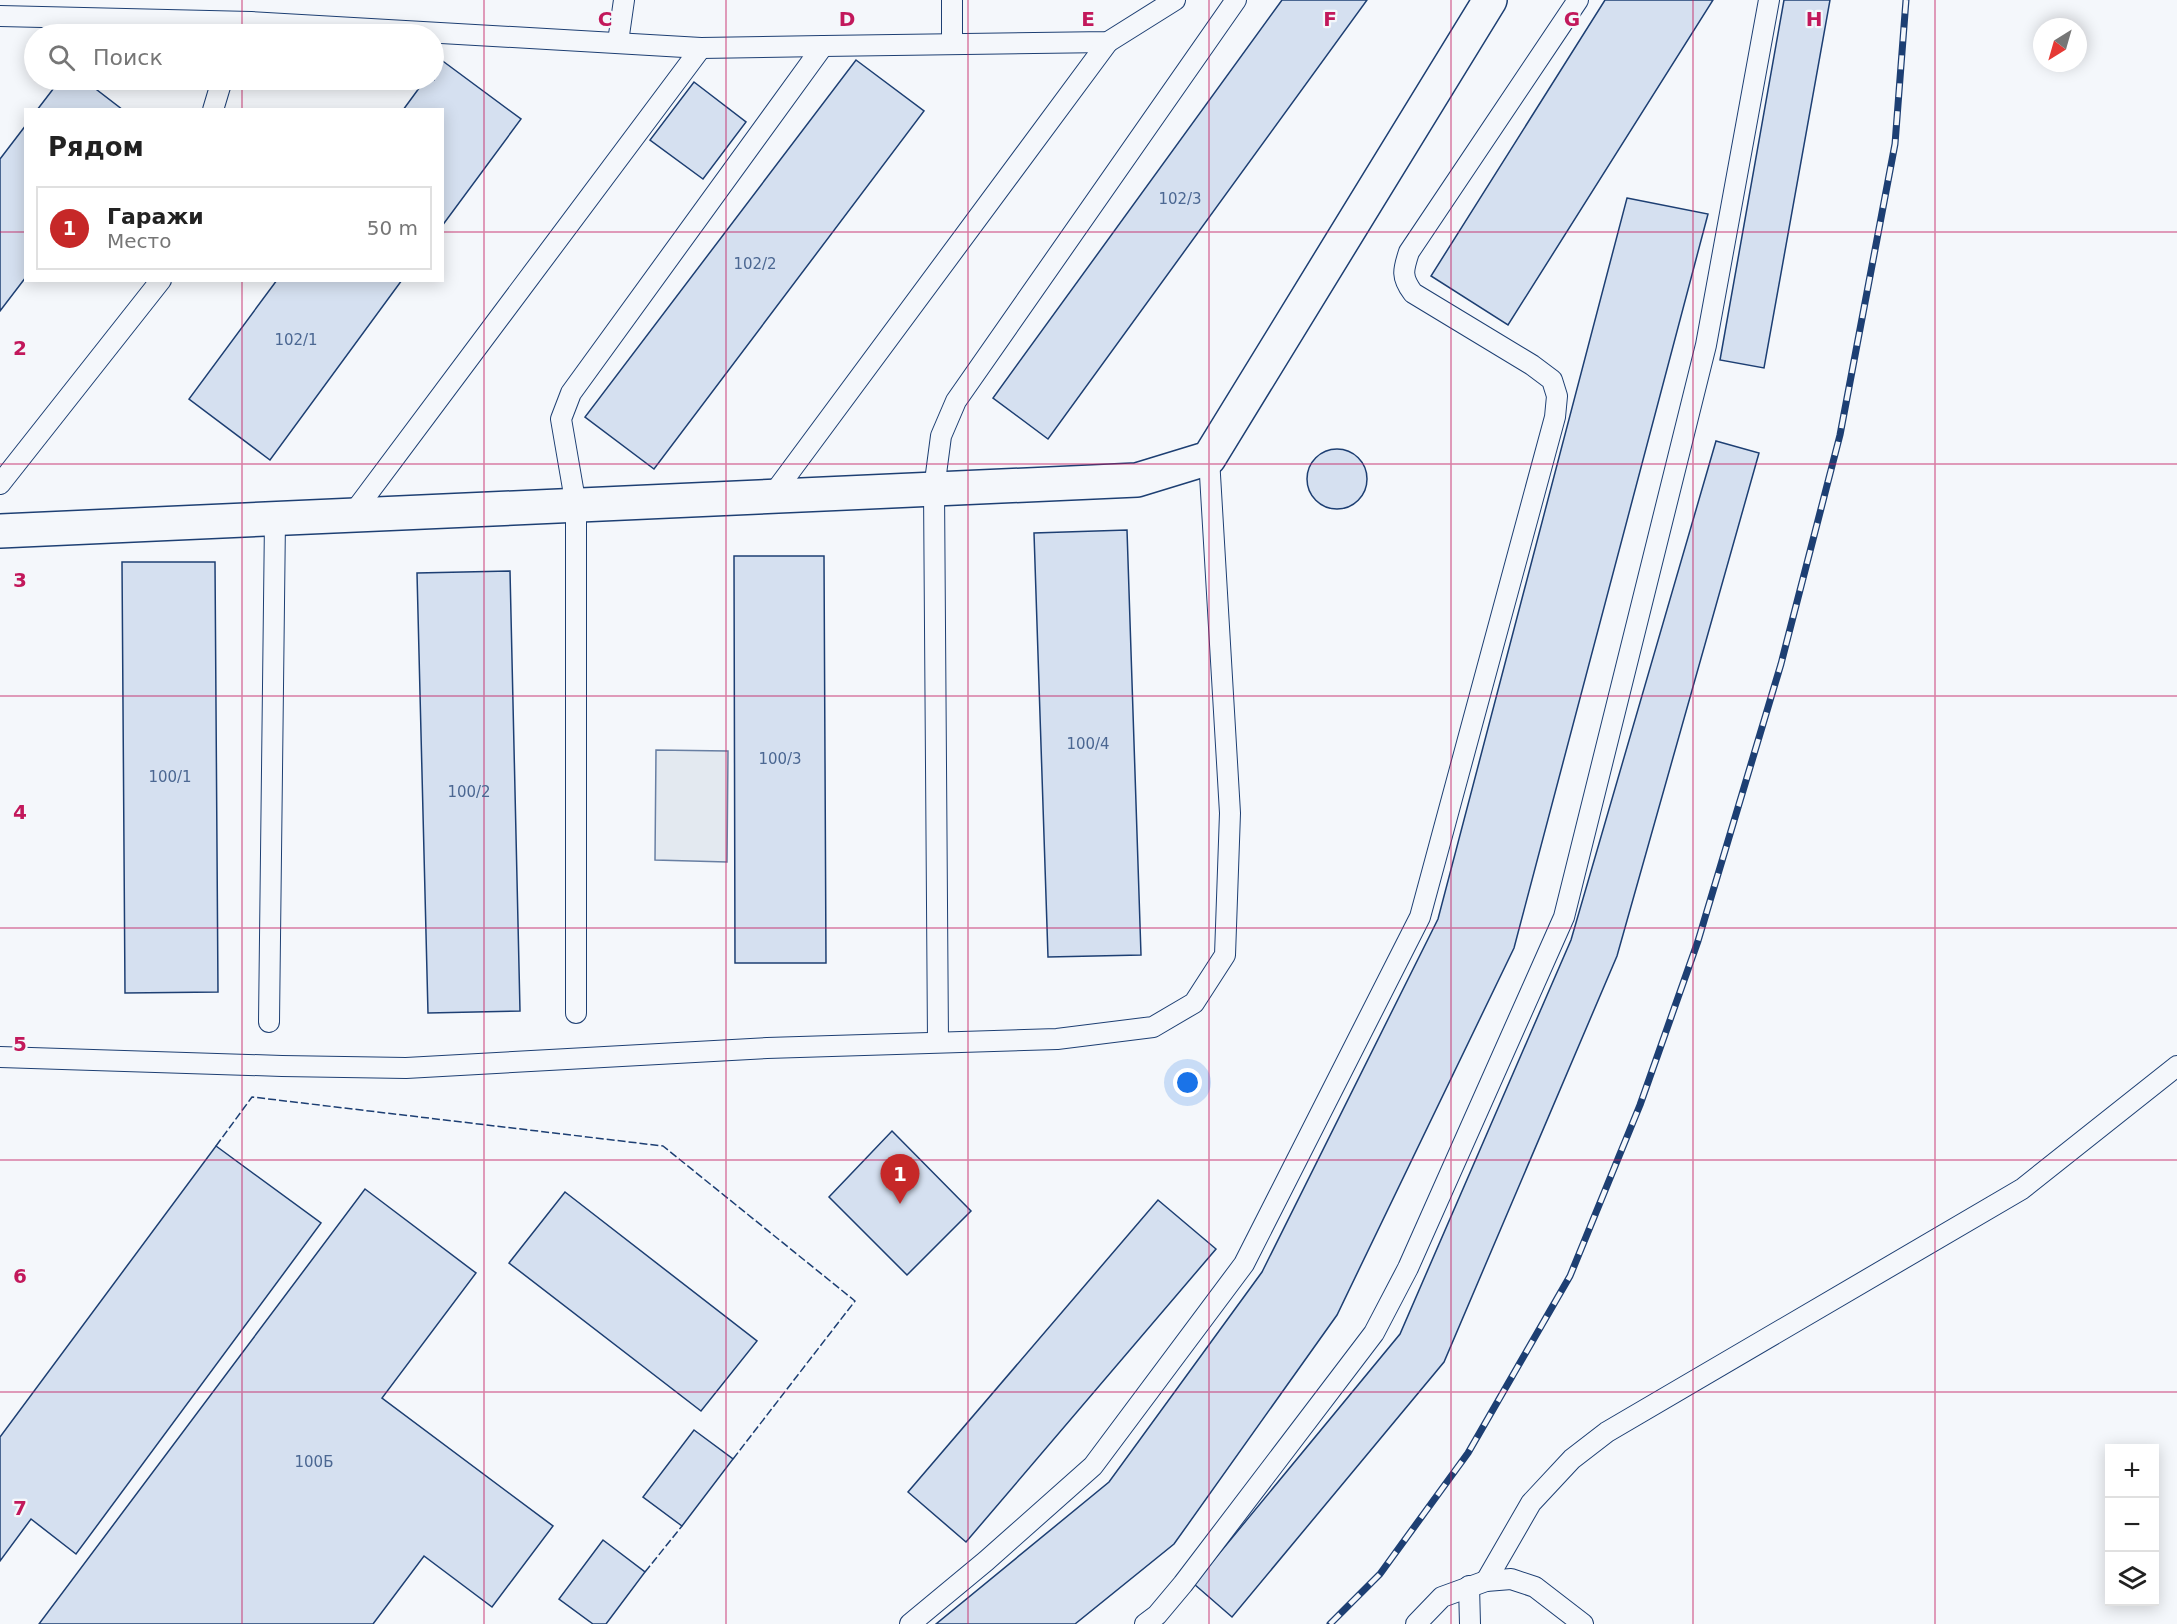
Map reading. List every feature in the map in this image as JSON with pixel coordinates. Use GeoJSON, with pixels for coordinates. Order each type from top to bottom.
{"type":"FeatureCollection","features":[{"type":"Feature","properties":{"kind":"street"},"geometry":{"type":"LineString","coordinates":[[0,531],[1137,480],[1209,458],[1490,0]]}},
{"type":"Feature","properties":{"kind":"lane"},"geometry":{"type":"LineString","coordinates":[[618,42],[624,0]]}},
{"type":"Feature","properties":{"kind":"lane"},"geometry":{"type":"LineString","coordinates":[[952,0],[952,44]]}},
{"type":"Feature","properties":{"kind":"lane"},"geometry":{"type":"LineString","coordinates":[[771,497],[1108,42],[1175,0]]}},
{"type":"Feature","properties":{"kind":"lane"},"geometry":{"type":"LineString","coordinates":[[938,1042],[934,489],[942,436],[956,401],[1236,0]]}},
{"type":"Feature","properties":{"kind":"lane"},"geometry":{"type":"LineString","coordinates":[[910,1624],[986,1561],[1093,1466],[1244,1264],[1420,917],[1555,417],[1557,396],[1552,380],[1532,365],[1413,293],[1405,283],[1403,268],[1409,252],[1578,0]]}},
{"type":"Feature","properties":{"kind":"lane"},"geometry":{"type":"LineString","coordinates":[[1156,1621],[1374,1333],[1408,1268],[1564,917],[1707,345],[1769,0]]}},
{"type":"Feature","properties":{"kind":"lane"},"geometry":{"type":"LineString","coordinates":[[0,16],[165,24]]}},
{"type":"Feature","properties":{"kind":"lane"},"geometry":{"type":"LineString","coordinates":[[444,35],[618,42],[700,48],[1108,42]]}},
{"type":"Feature","properties":{"kind":"lane"},"geometry":{"type":"LineString","coordinates":[[576,1013],[576,506],[561,419],[571,393],[823,46]]}},
{"type":"Feature","properties":{"kind":"lane"},"geometry":{"type":"LineString","coordinates":[[351,516],[700,48]]}},
{"type":"Feature","properties":{"kind":"lane"},"geometry":{"type":"LineString","coordinates":[[214,108],[219,90]]}},
{"type":"Feature","properties":{"kind":"lane"},"geometry":{"type":"LineString","coordinates":[[0,484],[158,282]]}},
{"type":"Feature","properties":{"kind":"lane"},"geometry":{"type":"LineString","coordinates":[[0,1057],[406,1068],[767,1047],[1057,1039],[1153,1027],[1194,1003],[1225,955],[1230,813],[1209,458]]}},
{"type":"Feature","properties":{"kind":"lane"},"geometry":{"type":"LineString","coordinates":[[269,1022],[275,519]]}},
{"type":"Feature","properties":{"kind":"lane"},"geometry":{"type":"LineString","coordinates":[[1470,1624],[1478,1583],[1531,1503],[1572,1460],[1607,1432],[2022,1189],[2177,1066]]}},
{"type":"Feature","properties":{"kind":"lane"},"geometry":{"type":"LineString","coordinates":[[1416,1624],[1442,1597],[1478,1583],[1511,1579],[1535,1587],[1583,1624]]}},
{"type":"Feature","properties":{"kind":"shaded area"},"geometry":{"type":"Polygon","coordinates":[[[656,750],[728,751],[727,862],[655,860],[656,750]]]}},
{"type":"Feature","properties":{"kind":"building"},"geometry":{"type":"Polygon","coordinates":[[[1282,0],[1367,0],[1048,439],[993,398],[1282,0]]]}},
{"type":"Feature","properties":{"kind":"building"},"geometry":{"type":"Polygon","coordinates":[[[1605,0],[1713,0],[1508,325],[1431,276],[1605,0]]]}},
{"type":"Feature","properties":{"kind":"building"},"geometry":{"type":"Polygon","coordinates":[[[1784,0],[1830,0],[1764,368],[1720,360],[1784,0]]]}},
{"type":"Feature","properties":{"kind":"building"},"geometry":{"type":"Polygon","coordinates":[[[856,60],[924,111],[654,469],[585,417],[856,60]]]}},
{"type":"Feature","properties":{"kind":"building"},"geometry":{"type":"Polygon","coordinates":[[[444,62],[521,119],[444,223],[444,108],[404,108],[418,90],[444,90],[444,62]]]}},
{"type":"Feature","properties":{"kind":"building"},"geometry":{"type":"Polygon","coordinates":[[[694,82],[746,122],[703,179],[650,140],[694,82]]]}},
{"type":"Feature","properties":{"kind":"building"},"geometry":{"type":"Polygon","coordinates":[[[52,90],[97,90],[120,108],[39,108],[52,90]]]}},
{"type":"Feature","properties":{"kind":"building"},"geometry":{"type":"Polygon","coordinates":[[[24,128],[24,280],[0,311],[0,159],[24,128]]]}},
{"type":"Feature","properties":{"kind":"building"},"geometry":{"type":"Polygon","coordinates":[[[1627,198],[1708,214],[1514,948],[1337,1315],[1174,1544],[1075,1624],[936,1624],[1109,1482],[1262,1272],[1438,919],[1627,198]]]}},
{"type":"Feature","properties":{"kind":"building"},"geometry":{"type":"Polygon","coordinates":[[[276,282],[401,282],[270,460],[189,399],[276,282]]]}},
{"type":"Feature","properties":{"kind":"building"},"geometry":{"type":"Polygon","coordinates":[[[1716,441],[1759,453],[1617,956],[1444,1362],[1232,1617],[1194,1584],[1400,1334],[1571,940],[1716,441]]]}},
{"type":"Feature","properties":{"kind":"building"},"geometry":{"type":"Polygon","coordinates":[[[1337,449],[1358,458],[1367,479],[1358,500],[1337,509],[1316,500],[1307,479],[1316,458],[1337,449]]]}},
{"type":"Feature","properties":{"kind":"building"},"geometry":{"type":"Polygon","coordinates":[[[1127,530],[1141,955],[1048,957],[1034,533],[1127,530]]]}},
{"type":"Feature","properties":{"kind":"building"},"geometry":{"type":"Polygon","coordinates":[[[734,556],[824,556],[826,963],[735,963],[734,556]]]}},
{"type":"Feature","properties":{"kind":"building"},"geometry":{"type":"Polygon","coordinates":[[[122,562],[215,562],[218,992],[125,993],[122,562]]]}},
{"type":"Feature","properties":{"kind":"building"},"geometry":{"type":"Polygon","coordinates":[[[510,571],[520,1011],[428,1013],[417,573],[510,571]]]}},
{"type":"Feature","properties":{"kind":"building"},"geometry":{"type":"Polygon","coordinates":[[[892,1131],[971,1211],[907,1275],[829,1197],[892,1131]]]}},
{"type":"Feature","properties":{"kind":"building"},"geometry":{"type":"Polygon","coordinates":[[[216,1146],[321,1223],[76,1554],[31,1519],[0,1561],[0,1437],[216,1146]]]}},
{"type":"Feature","properties":{"kind":"building"},"geometry":{"type":"Polygon","coordinates":[[[365,1189],[476,1273],[382,1398],[553,1526],[492,1607],[424,1556],[373,1624],[39,1624],[365,1189]]]}},
{"type":"Feature","properties":{"kind":"building"},"geometry":{"type":"Polygon","coordinates":[[[565,1192],[757,1341],[701,1411],[509,1263],[565,1192]]]}},
{"type":"Feature","properties":{"kind":"building"},"geometry":{"type":"Polygon","coordinates":[[[1158,1200],[1216,1249],[966,1542],[908,1492],[1158,1200]]]}},
{"type":"Feature","properties":{"kind":"building"},"geometry":{"type":"Polygon","coordinates":[[[694,1430],[733,1459],[682,1526],[643,1497],[694,1430]]]}},
{"type":"Feature","properties":{"kind":"building"},"geometry":{"type":"Polygon","coordinates":[[[603,1540],[645,1572],[606,1624],[593,1624],[559,1599],[603,1540]]]}},
{"type":"Feature","properties":{"kind":"railway"},"geometry":{"type":"LineString","coordinates":[[1330,1624],[1380,1574],[1468,1453],[1570,1276],[1640,1105],[1698,941],[1781,664],[1840,435],[1895,144],[1906,0]]}},
{"type":"Feature","properties":{"kind":"fence"},"geometry":{"type":"LineString","coordinates":[[216,1146],[252,1097],[663,1146],[855,1301],[733,1459]]}},
{"type":"Feature","properties":{"kind":"fence"},"geometry":{"type":"LineString","coordinates":[[645,1572],[682,1526]]}},
{"type":"Feature","properties":{"kind":"place","name":"Гаражи"},"geometry":{"type":"Point","coordinates":[900,1204]}}]}
